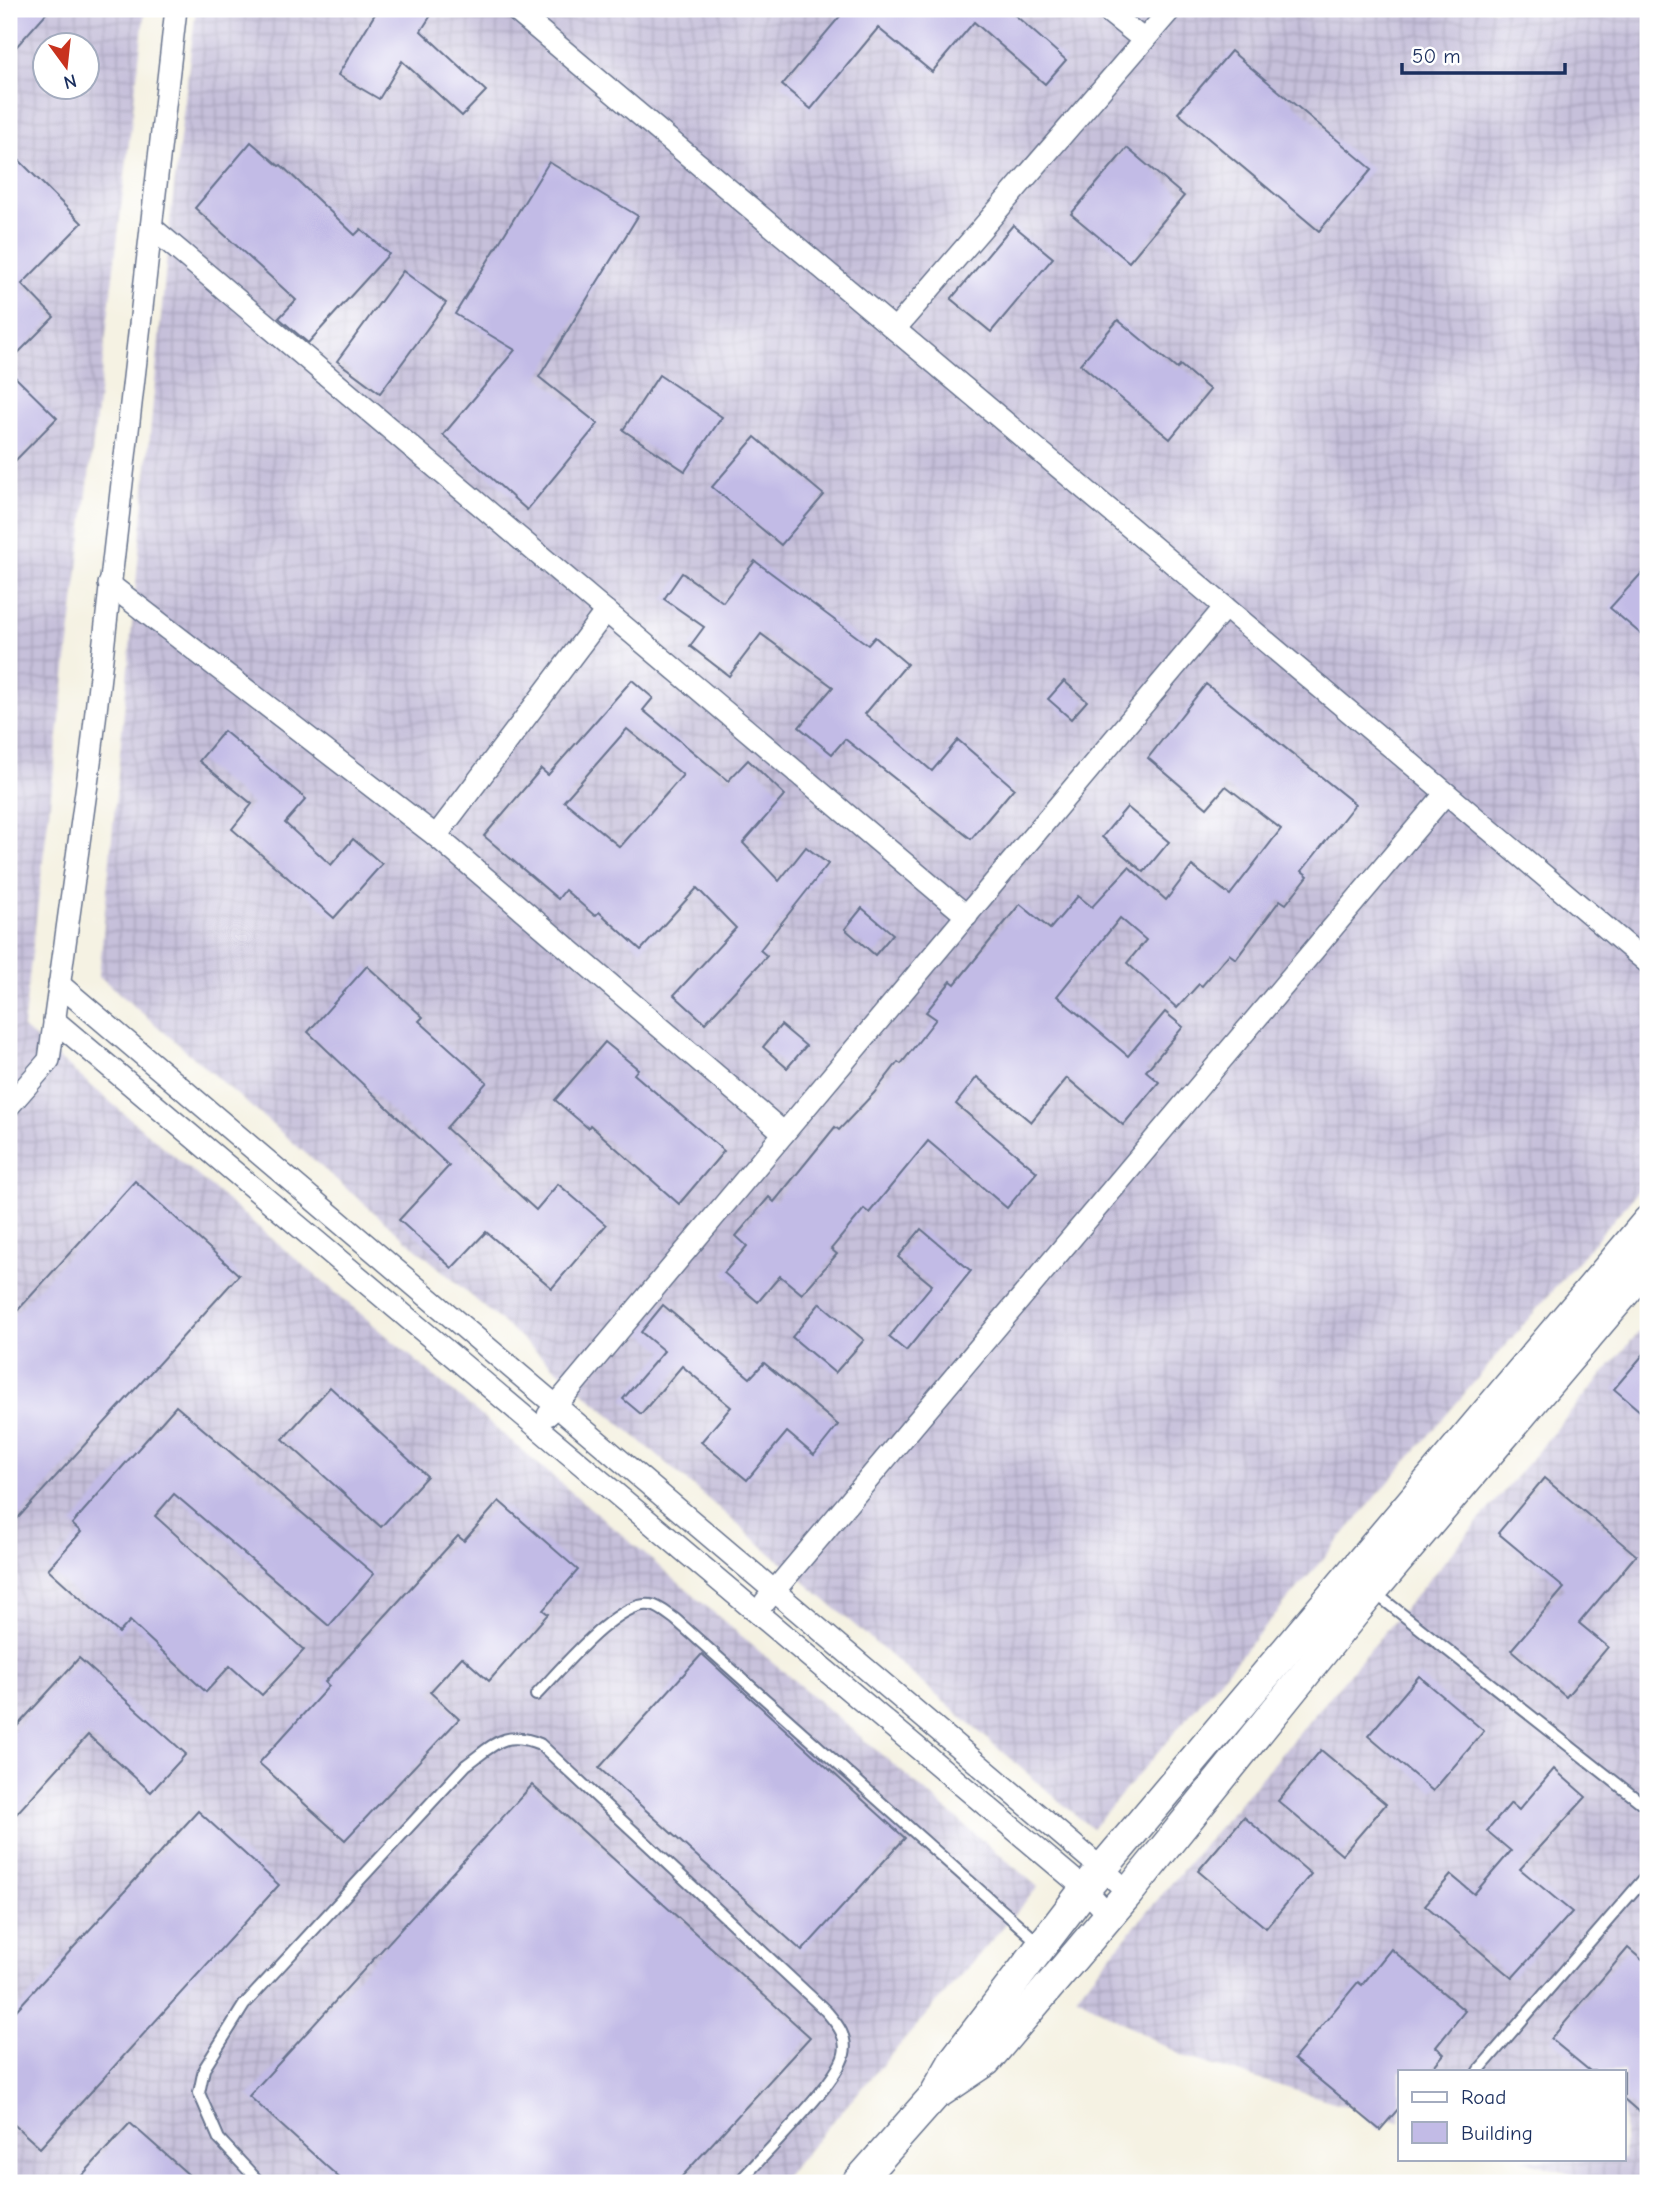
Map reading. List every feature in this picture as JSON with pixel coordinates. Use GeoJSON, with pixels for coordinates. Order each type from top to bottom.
{"type":"FeatureCollection","features":[{"type":"Feature","properties":{"kind":"street"},"geometry":{"type":"LineString","coordinates":[[9,1106],[49,1060],[91,755],[176,9]]}},
{"type":"Feature","properties":{"kind":"street"},"geometry":{"type":"LineString","coordinates":[[514,9],[1648,963]]}},
{"type":"Feature","properties":{"kind":"street"},"geometry":{"type":"LineString","coordinates":[[1105,9],[1144,40]]}},
{"type":"Feature","properties":{"kind":"street"},"geometry":{"type":"LineString","coordinates":[[895,329],[1171,9]]}},
{"type":"Feature","properties":{"kind":"street"},"geometry":{"type":"LineString","coordinates":[[151,227],[967,916]]}},
{"type":"Feature","properties":{"kind":"street"},"geometry":{"type":"LineString","coordinates":[[109,584],[436,836],[785,1133]]}},
{"type":"Feature","properties":{"kind":"street"},"geometry":{"type":"LineString","coordinates":[[538,1428],[1225,607]]}},
{"type":"Feature","properties":{"kind":"street"},"geometry":{"type":"LineString","coordinates":[[436,836],[606,611]]}},
{"type":"Feature","properties":{"kind":"street"},"geometry":{"type":"LineString","coordinates":[[756,1612],[1446,793]]}},
{"type":"Feature","properties":{"kind":"street"},"geometry":{"type":"LineString","coordinates":[[59,984],[774,1591],[1093,1880],[1108,1914]]}},
{"type":"Feature","properties":{"kind":"street"},"geometry":{"type":"LineString","coordinates":[[54,1020],[756,1612],[1093,1880],[1129,1892]]}},
{"type":"Feature","properties":{"kind":"street"},"geometry":{"type":"LineString","coordinates":[[934,2096],[986,2061],[1129,1892],[1361,1582],[1648,1221]]}},
{"type":"Feature","properties":{"kind":"street"},"geometry":{"type":"LineString","coordinates":[[857,2183],[934,2096],[955,2059],[1093,1880],[1648,1265]]}},
{"type":"Feature","properties":{"kind":"lane"},"geometry":{"type":"LineString","coordinates":[[1361,1582],[1648,1808]]}},
{"type":"Feature","properties":{"kind":"lane"},"geometry":{"type":"LineString","coordinates":[[536,1695],[609,1622],[634,1608],[651,1605],[676,1619],[1042,1945]]}},
{"type":"Feature","properties":{"kind":"lane"},"geometry":{"type":"LineString","coordinates":[[260,2183],[219,2139],[199,2093],[204,2069],[244,2005],[466,1765],[502,1740],[520,1736],[540,1744],[827,2011],[843,2031],[844,2055],[822,2091],[738,2183]]}},
{"type":"Feature","properties":{"kind":"lane"},"geometry":{"type":"LineString","coordinates":[[1479,2070],[1648,1874]]}},
{"type":"Feature","properties":{"kind":"shaded area"},"geometry":{"type":"Polygon","coordinates":[[[9,9],[145,9],[23,1028],[1038,1887],[779,2183],[9,2183],[9,9]]]}},
{"type":"Feature","properties":{"kind":"shaded area"},"geometry":{"type":"Polygon","coordinates":[[[196,9],[1648,9],[1648,1179],[1092,1829],[99,976],[171,212],[196,9]]]}},
{"type":"Feature","properties":{"kind":"shaded area"},"geometry":{"type":"Polygon","coordinates":[[[1648,1321],[1648,2183],[1600,2183],[1523,2160],[1626,2160],[1626,2070],[1398,2070],[1398,2121],[1182,2056],[1076,1996],[1648,1321]]]}},
{"type":"Feature","properties":{"kind":"building"},"geometry":{"type":"Polygon","coordinates":[[[9,9],[50,9],[9,55],[9,9]]]}},
{"type":"Feature","properties":{"kind":"building"},"geometry":{"type":"Polygon","coordinates":[[[378,9],[435,9],[421,31],[486,91],[462,116],[402,61],[379,99],[338,75],[378,9]]]}},
{"type":"Feature","properties":{"kind":"building"},"geometry":{"type":"Polygon","coordinates":[[[846,9],[1008,9],[1066,60],[1045,84],[974,22],[932,72],[878,28],[811,109],[782,85],[846,9]]]}},
{"type":"Feature","properties":{"kind":"building"},"geometry":{"type":"Polygon","coordinates":[[[1231,51],[1372,169],[1319,231],[1178,113],[1231,51]]]}},
{"type":"Feature","properties":{"kind":"building"},"geometry":{"type":"Polygon","coordinates":[[[251,142],[281,165],[355,235],[361,229],[389,254],[308,343],[279,318],[296,300],[195,208],[251,142]]]}},
{"type":"Feature","properties":{"kind":"building"},"geometry":{"type":"Polygon","coordinates":[[[1127,148],[1184,196],[1129,262],[1071,214],[1127,148]]]}},
{"type":"Feature","properties":{"kind":"building"},"geometry":{"type":"Polygon","coordinates":[[[9,150],[82,223],[22,284],[54,317],[9,362],[9,150]]]}},
{"type":"Feature","properties":{"kind":"building"},"geometry":{"type":"Polygon","coordinates":[[[549,162],[638,216],[539,377],[598,424],[527,510],[443,435],[515,350],[455,314],[549,162]]]}},
{"type":"Feature","properties":{"kind":"building"},"geometry":{"type":"Polygon","coordinates":[[[1013,225],[1053,258],[991,332],[951,299],[1013,225]]]}},
{"type":"Feature","properties":{"kind":"building"},"geometry":{"type":"Polygon","coordinates":[[[403,271],[446,303],[380,393],[337,361],[403,271]]]}},
{"type":"Feature","properties":{"kind":"building"},"geometry":{"type":"Polygon","coordinates":[[[1118,320],[1177,369],[1180,365],[1210,390],[1170,439],[1080,364],[1118,320]]]}},
{"type":"Feature","properties":{"kind":"building"},"geometry":{"type":"Polygon","coordinates":[[[9,371],[57,418],[9,467],[9,371]]]}},
{"type":"Feature","properties":{"kind":"building"},"geometry":{"type":"Polygon","coordinates":[[[659,375],[722,417],[685,471],[623,430],[659,375]]]}},
{"type":"Feature","properties":{"kind":"building"},"geometry":{"type":"Polygon","coordinates":[[[755,437],[824,495],[781,545],[712,487],[755,437]]]}},
{"type":"Feature","properties":{"kind":"building"},"geometry":{"type":"Polygon","coordinates":[[[755,561],[868,645],[875,637],[907,664],[865,714],[932,771],[958,740],[1014,788],[971,839],[845,739],[832,754],[799,727],[833,687],[761,634],[729,676],[690,646],[704,627],[664,599],[682,573],[723,602],[755,561]]]}},
{"type":"Feature","properties":{"kind":"building"},"geometry":{"type":"Polygon","coordinates":[[[1648,566],[1648,640],[1610,608],[1648,566]]]}},
{"type":"Feature","properties":{"kind":"building"},"geometry":{"type":"Polygon","coordinates":[[[632,680],[653,698],[643,710],[728,781],[748,760],[785,795],[743,843],[779,881],[806,847],[828,864],[760,950],[767,956],[705,1023],[674,995],[736,928],[697,888],[641,950],[599,912],[595,916],[565,890],[558,899],[484,836],[541,769],[548,775],[632,680]],[[627,729],[564,801],[620,847],[683,775],[627,729]]]}},
{"type":"Feature","properties":{"kind":"building"},"geometry":{"type":"Polygon","coordinates":[[[1064,681],[1087,701],[1071,719],[1048,699],[1064,681]]]}},
{"type":"Feature","properties":{"kind":"building"},"geometry":{"type":"Polygon","coordinates":[[[1206,684],[1355,804],[1302,871],[1308,876],[1286,904],[1280,900],[1236,959],[1229,954],[1202,986],[1199,984],[1177,1008],[1127,963],[1146,940],[1120,918],[1057,996],[1128,1056],[1165,1012],[1183,1027],[1146,1071],[1159,1082],[1123,1125],[1067,1078],[1031,1122],[977,1077],[956,1104],[1037,1172],[1007,1208],[928,1141],[869,1213],[864,1209],[831,1249],[837,1254],[802,1294],[780,1276],[758,1302],[724,1273],[747,1246],[736,1236],[769,1197],[774,1202],[835,1127],[839,1130],[874,1093],[898,1062],[901,1064],[936,1019],[926,1012],[951,981],[955,984],[1020,904],[1050,929],[1078,896],[1092,907],[1129,867],[1166,900],[1192,866],[1230,895],[1281,829],[1226,786],[1207,808],[1148,758],[1206,684]]]}},
{"type":"Feature","properties":{"kind":"building"},"geometry":{"type":"Polygon","coordinates":[[[224,731],[306,799],[285,823],[331,865],[353,839],[382,864],[334,918],[232,829],[252,804],[199,761],[224,731]]]}},
{"type":"Feature","properties":{"kind":"building"},"geometry":{"type":"Polygon","coordinates":[[[1127,807],[1169,842],[1144,872],[1102,837],[1127,807]]]}},
{"type":"Feature","properties":{"kind":"building"},"geometry":{"type":"Polygon","coordinates":[[[862,908],[893,934],[875,955],[845,929],[862,908]]]}},
{"type":"Feature","properties":{"kind":"building"},"geometry":{"type":"Polygon","coordinates":[[[367,966],[423,1017],[419,1021],[487,1082],[446,1128],[536,1210],[558,1184],[606,1225],[552,1288],[486,1232],[452,1268],[399,1220],[449,1166],[308,1032],[367,966]]]}},
{"type":"Feature","properties":{"kind":"building"},"geometry":{"type":"Polygon","coordinates":[[[781,1025],[806,1046],[787,1068],[763,1047],[781,1025]]]}},
{"type":"Feature","properties":{"kind":"building"},"geometry":{"type":"Polygon","coordinates":[[[605,1042],[638,1069],[634,1074],[724,1151],[679,1204],[590,1125],[588,1128],[555,1100],[605,1042]]]}},
{"type":"Feature","properties":{"kind":"building"},"geometry":{"type":"Polygon","coordinates":[[[135,1181],[239,1275],[9,1528],[9,1320],[135,1181]]]}},
{"type":"Feature","properties":{"kind":"building"},"geometry":{"type":"Polygon","coordinates":[[[921,1229],[971,1271],[906,1351],[889,1337],[932,1285],[898,1257],[921,1229]]]}},
{"type":"Feature","properties":{"kind":"building"},"geometry":{"type":"Polygon","coordinates":[[[820,1303],[864,1340],[835,1373],[792,1337],[820,1303]]]}},
{"type":"Feature","properties":{"kind":"building"},"geometry":{"type":"Polygon","coordinates":[[[663,1305],[750,1378],[764,1363],[838,1425],[814,1455],[787,1432],[747,1480],[701,1442],[731,1407],[682,1366],[641,1414],[623,1399],[664,1351],[641,1332],[663,1305]]]}},
{"type":"Feature","properties":{"kind":"building"},"geometry":{"type":"Polygon","coordinates":[[[1648,1349],[1648,1418],[1614,1389],[1648,1349]]]}},
{"type":"Feature","properties":{"kind":"building"},"geometry":{"type":"Polygon","coordinates":[[[330,1387],[427,1476],[381,1527],[283,1439],[330,1387]]]}},
{"type":"Feature","properties":{"kind":"building"},"geometry":{"type":"Polygon","coordinates":[[[176,1406],[374,1574],[329,1626],[174,1494],[155,1516],[304,1650],[262,1695],[230,1666],[206,1692],[130,1621],[119,1633],[48,1569],[81,1532],[72,1524],[176,1406]]]}},
{"type":"Feature","properties":{"kind":"building"},"geometry":{"type":"Polygon","coordinates":[[[1544,1478],[1636,1555],[1579,1623],[1608,1647],[1566,1697],[1511,1650],[1564,1588],[1498,1533],[1544,1478]]]}},
{"type":"Feature","properties":{"kind":"building"},"geometry":{"type":"Polygon","coordinates":[[[499,1501],[578,1570],[543,1610],[548,1614],[489,1681],[462,1657],[430,1692],[459,1719],[345,1840],[259,1763],[329,1686],[325,1682],[458,1536],[464,1541],[499,1501]]]}},
{"type":"Feature","properties":{"kind":"building"},"geometry":{"type":"Polygon","coordinates":[[[702,1654],[905,1838],[802,1951],[599,1768],[702,1654]]]}},
{"type":"Feature","properties":{"kind":"building"},"geometry":{"type":"Polygon","coordinates":[[[79,1658],[186,1754],[151,1792],[88,1735],[9,1822],[9,1735],[79,1658]]]}},
{"type":"Feature","properties":{"kind":"building"},"geometry":{"type":"Polygon","coordinates":[[[1419,1676],[1484,1731],[1433,1791],[1368,1736],[1419,1676]]]}},
{"type":"Feature","properties":{"kind":"building"},"geometry":{"type":"Polygon","coordinates":[[[1321,1750],[1386,1804],[1342,1855],[1278,1801],[1321,1750]]]}},
{"type":"Feature","properties":{"kind":"building"},"geometry":{"type":"Polygon","coordinates":[[[1554,1769],[1586,1797],[1520,1869],[1572,1912],[1512,1978],[1425,1905],[1451,1875],[1474,1894],[1511,1851],[1487,1831],[1511,1803],[1519,1810],[1554,1769]]]}},
{"type":"Feature","properties":{"kind":"building"},"geometry":{"type":"Polygon","coordinates":[[[532,1785],[810,2037],[676,2183],[345,2183],[249,2096],[532,1785]]]}},
{"type":"Feature","properties":{"kind":"building"},"geometry":{"type":"Polygon","coordinates":[[[198,1811],[279,1885],[40,2148],[9,2120],[9,2018],[198,1811]]]}},
{"type":"Feature","properties":{"kind":"building"},"geometry":{"type":"Polygon","coordinates":[[[1244,1817],[1311,1874],[1266,1928],[1198,1871],[1244,1817]]]}},
{"type":"Feature","properties":{"kind":"building"},"geometry":{"type":"Polygon","coordinates":[[[1628,1948],[1648,1965],[1648,2120],[1626,2101],[1626,2070],[1589,2070],[1551,2039],[1628,1948]]]}},
{"type":"Feature","properties":{"kind":"building"},"geometry":{"type":"Polygon","coordinates":[[[1391,1949],[1465,2011],[1436,2047],[1444,2054],[1431,2070],[1398,2070],[1398,2109],[1380,2130],[1294,2059],[1358,1982],[1362,1985],[1391,1949]]]}},
{"type":"Feature","properties":{"kind":"building"},"geometry":{"type":"Polygon","coordinates":[[[130,2123],[198,2183],[75,2183],[130,2123]]]}}]}
